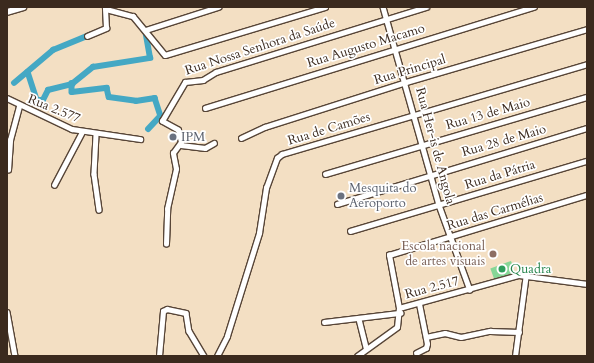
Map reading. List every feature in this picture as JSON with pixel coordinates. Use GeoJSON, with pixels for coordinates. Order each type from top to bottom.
{"type":"FeatureCollection","features":[{"type":"Feature","properties":{"kind":"street"},"geometry":{"type":"LineString","coordinates":[[7,12],[23,7]]}},
{"type":"Feature","properties":{"kind":"street"},"geometry":{"type":"LineString","coordinates":[[106,8],[113,7]]}},
{"type":"Feature","properties":{"kind":"street"},"geometry":{"type":"LineString","coordinates":[[146,30],[218,7]]}},
{"type":"Feature","properties":{"kind":"street"},"geometry":{"type":"LineString","coordinates":[[106,8],[132,16],[146,30],[165,55],[325,7]]}},
{"type":"Feature","properties":{"kind":"street","name":"Rua Her-is de Angola"},"geometry":{"type":"LineString","coordinates":[[383,7],[406,82],[439,205],[470,290]]}},
{"type":"Feature","properties":{"kind":"street","name":"Rua Nossa Senhora da Saúde"},"geometry":{"type":"LineString","coordinates":[[181,145],[178,130],[163,124],[164,115],[188,80],[201,80],[216,72],[426,7]]}},
{"type":"Feature","properties":{"kind":"street","name":"Rua Augusto Macamo"},"geometry":{"type":"LineString","coordinates":[[205,108],[395,48],[534,7]]}},
{"type":"Feature","properties":{"kind":"street"},"geometry":{"type":"LineString","coordinates":[[87,36],[106,28],[106,8]]}},
{"type":"Feature","properties":{"kind":"street","name":"Rua Principal"},"geometry":{"type":"LineString","coordinates":[[241,138],[265,127],[406,82],[587,29]]}},
{"type":"Feature","properties":{"kind":"street","name":"Rua de Camões"},"geometry":{"type":"LineString","coordinates":[[217,356],[227,336],[252,258],[266,189],[277,158],[415,114],[587,64]]}},
{"type":"Feature","properties":{"kind":"street","name":"Rua 13 de Maio"},"geometry":{"type":"LineString","coordinates":[[325,174],[587,96]]}},
{"type":"Feature","properties":{"kind":"street","name":"Rua 2.577"},"geometry":{"type":"LineString","coordinates":[[7,98],[19,107],[82,132],[96,135],[118,134],[140,139]]}},
{"type":"Feature","properties":{"kind":"street"},"geometry":{"type":"LineString","coordinates":[[8,170],[10,140],[19,107]]}},
{"type":"Feature","properties":{"kind":"street","name":"Rua 28 de Maio"},"geometry":{"type":"LineString","coordinates":[[336,204],[587,128]]}},
{"type":"Feature","properties":{"kind":"street"},"geometry":{"type":"LineString","coordinates":[[54,185],[82,132]]}},
{"type":"Feature","properties":{"kind":"street"},"geometry":{"type":"LineString","coordinates":[[96,135],[94,174],[99,210]]}},
{"type":"Feature","properties":{"kind":"street"},"geometry":{"type":"LineString","coordinates":[[166,244],[167,209],[176,169],[172,153],[181,145],[205,148],[214,143]]}},
{"type":"Feature","properties":{"kind":"street","name":"Rua da Pátria"},"geometry":{"type":"LineString","coordinates":[[350,231],[587,161]]}},
{"type":"Feature","properties":{"kind":"street","name":"Rua das Carmélias"},"geometry":{"type":"LineString","coordinates":[[399,311],[387,257],[587,195]]}},
{"type":"Feature","properties":{"kind":"street"},"geometry":{"type":"LineString","coordinates":[[516,356],[526,274]]}},
{"type":"Feature","properties":{"kind":"street","name":"Rua 2.517"},"geometry":{"type":"LineString","coordinates":[[324,322],[399,311],[526,274],[587,284]]}},
{"type":"Feature","properties":{"kind":"street"},"geometry":{"type":"LineString","coordinates":[[416,353],[426,348],[426,337],[419,304]]}},
{"type":"Feature","properties":{"kind":"street"},"geometry":{"type":"LineString","coordinates":[[159,356],[163,311],[167,309],[186,314],[189,331],[204,356]]}},
{"type":"Feature","properties":{"kind":"street"},"geometry":{"type":"LineString","coordinates":[[357,356],[366,347],[395,331],[399,311]]}},
{"type":"Feature","properties":{"kind":"street"},"geometry":{"type":"LineString","coordinates":[[7,312],[15,356]]}},
{"type":"Feature","properties":{"kind":"street"},"geometry":{"type":"LineString","coordinates":[[359,318],[366,347]]}},
{"type":"Feature","properties":{"kind":"street"},"geometry":{"type":"LineString","coordinates":[[426,337],[446,333],[461,337],[490,331],[519,332]]}},
{"type":"Feature","properties":{"kind":"green space","name":"Quadra"},"geometry":{"type":"Polygon","coordinates":[[[511,261],[515,272],[494,280],[490,269],[511,261]]]}},
{"type":"Feature","properties":{"kind":"waterway"},"geometry":{"type":"LineString","coordinates":[[28,72],[37,100],[43,100],[48,90],[72,84],[93,67],[150,58],[145,29]]}},
{"type":"Feature","properties":{"kind":"waterway"},"geometry":{"type":"LineString","coordinates":[[14,83],[53,50],[92,34]]}},
{"type":"Feature","properties":{"kind":"waterway"},"geometry":{"type":"LineString","coordinates":[[72,83],[72,92],[107,88],[109,97],[136,101],[155,98],[161,116],[149,129]]}},
{"type":"Feature","properties":{"kind":"place","name":"IPM"},"geometry":{"type":"Point","coordinates":[173,137]}},
{"type":"Feature","properties":{"kind":"place","name":"Mesquita do Aeroporto"},"geometry":{"type":"Point","coordinates":[341,196]}},
{"type":"Feature","properties":{"kind":"place","name":"Escola nacional de artes visuais"},"geometry":{"type":"Point","coordinates":[493,254]}},
{"type":"Feature","properties":{"kind":"place","name":"Quadra"},"geometry":{"type":"Point","coordinates":[502,269]}}]}
